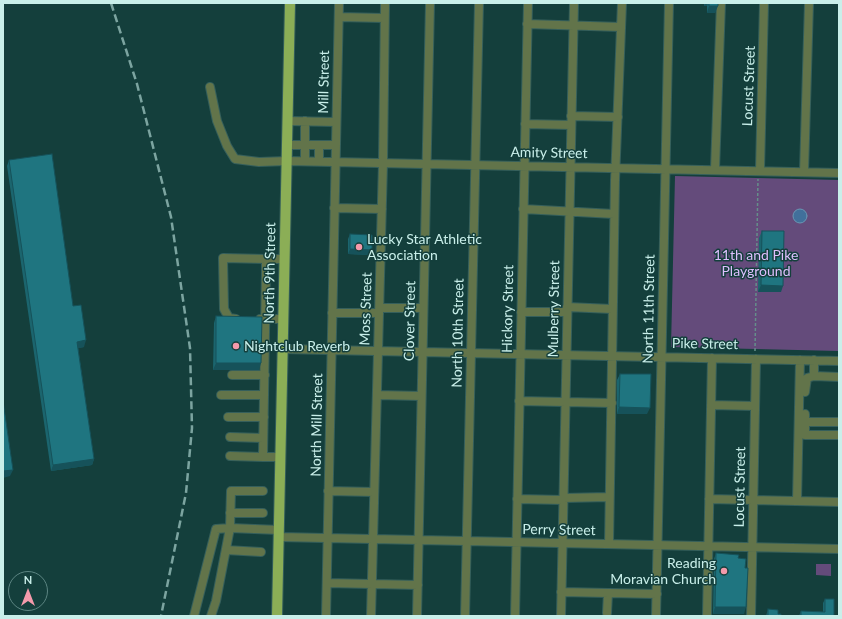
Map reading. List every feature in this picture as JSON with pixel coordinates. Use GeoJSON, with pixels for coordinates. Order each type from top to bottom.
{"type":"FeatureCollection","features":[{"type":"Feature","properties":{"kind":"main road","name":"North 9th Street"},"geometry":{"type":"LineString","coordinates":[[277,616],[290,3]]}},
{"type":"Feature","properties":{"kind":"street","name":"Mill Street"},"geometry":{"type":"LineString","coordinates":[[335,162],[339,3]]}},
{"type":"Feature","properties":{"kind":"street","name":"Moss Street"},"geometry":{"type":"LineString","coordinates":[[371,616],[382,209],[385,3]]}},
{"type":"Feature","properties":{"kind":"street","name":"Clover Street"},"geometry":{"type":"LineString","coordinates":[[417,616],[430,3]]}},
{"type":"Feature","properties":{"kind":"street","name":"North 10th Street"},"geometry":{"type":"LineString","coordinates":[[466,616],[479,3]]}},
{"type":"Feature","properties":{"kind":"street","name":"Hickory Street"},"geometry":{"type":"LineString","coordinates":[[515,616],[528,3]]}},
{"type":"Feature","properties":{"kind":"street","name":"Mulberry Street"},"geometry":{"type":"LineString","coordinates":[[561,616],[574,3]]}},
{"type":"Feature","properties":{"kind":"street"},"geometry":{"type":"LineString","coordinates":[[609,544],[614,214],[617,167],[622,3]]}},
{"type":"Feature","properties":{"kind":"street","name":"North 11th Street"},"geometry":{"type":"LineString","coordinates":[[656,616],[669,3]]}},
{"type":"Feature","properties":{"kind":"street"},"geometry":{"type":"LineString","coordinates":[[715,169],[721,3]]}},
{"type":"Feature","properties":{"kind":"street","name":"Locust Street"},"geometry":{"type":"LineString","coordinates":[[760,170],[764,3]]}},
{"type":"Feature","properties":{"kind":"street"},"geometry":{"type":"LineString","coordinates":[[804,172],[809,3]]}},
{"type":"Feature","properties":{"kind":"street"},"geometry":{"type":"LineString","coordinates":[[339,17],[384,18]]}},
{"type":"Feature","properties":{"kind":"street"},"geometry":{"type":"LineString","coordinates":[[527,24],[621,27]]}},
{"type":"Feature","properties":{"kind":"street","name":"Amity Street"},"geometry":{"type":"LineString","coordinates":[[210,87],[217,121],[227,146],[235,159],[259,162],[383,162],[839,173]]}},
{"type":"Feature","properties":{"kind":"street"},"geometry":{"type":"LineString","coordinates":[[571,116],[618,117]]}},
{"type":"Feature","properties":{"kind":"street"},"geometry":{"type":"LineString","coordinates":[[288,121],[336,122]]}},
{"type":"Feature","properties":{"kind":"street"},"geometry":{"type":"LineString","coordinates":[[305,121],[305,161]]}},
{"type":"Feature","properties":{"kind":"street"},"geometry":{"type":"LineString","coordinates":[[525,124],[571,125]]}},
{"type":"Feature","properties":{"kind":"street"},"geometry":{"type":"LineString","coordinates":[[287,145],[336,145]]}},
{"type":"Feature","properties":{"kind":"street"},"geometry":{"type":"LineString","coordinates":[[319,145],[319,161]]}},
{"type":"Feature","properties":{"kind":"street","name":"North Mill Street"},"geometry":{"type":"LineString","coordinates":[[326,616],[335,162]]}},
{"type":"Feature","properties":{"kind":"street"},"geometry":{"type":"LineString","coordinates":[[334,208],[382,209]]}},
{"type":"Feature","properties":{"kind":"street"},"geometry":{"type":"LineString","coordinates":[[523,209],[569,212],[577,214],[614,214]]}},
{"type":"Feature","properties":{"kind":"street"},"geometry":{"type":"LineString","coordinates":[[283,319],[229,318],[224,309],[222,258],[285,259]]}},
{"type":"Feature","properties":{"kind":"street"},"geometry":{"type":"LineString","coordinates":[[262,457],[265,375],[266,259]]}},
{"type":"Feature","properties":{"kind":"street"},"geometry":{"type":"LineString","coordinates":[[332,313],[423,308]]}},
{"type":"Feature","properties":{"kind":"street"},"geometry":{"type":"LineString","coordinates":[[521,312],[612,309]]}},
{"type":"Feature","properties":{"kind":"street","name":"Pike Street"},"geometry":{"type":"LineString","coordinates":[[283,349],[839,361]]}},
{"type":"Feature","properties":{"kind":"street"},"geometry":{"type":"LineString","coordinates":[[707,616],[712,358]]}},
{"type":"Feature","properties":{"kind":"street","name":"Locust Street"},"geometry":{"type":"LineString","coordinates":[[751,616],[756,359]]}},
{"type":"Feature","properties":{"kind":"street"},"geometry":{"type":"LineString","coordinates":[[797,501],[800,360]]}},
{"type":"Feature","properties":{"kind":"street"},"geometry":{"type":"LineString","coordinates":[[814,360],[814,376]]}},
{"type":"Feature","properties":{"kind":"street"},"geometry":{"type":"LineString","coordinates":[[232,375],[265,375]]}},
{"type":"Feature","properties":{"kind":"street"},"geometry":{"type":"LineString","coordinates":[[838,435],[804,435],[804,422],[805,384],[807,378],[814,376],[839,377]]}},
{"type":"Feature","properties":{"kind":"street"},"geometry":{"type":"LineString","coordinates":[[221,395],[264,395]]}},
{"type":"Feature","properties":{"kind":"street"},"geometry":{"type":"LineString","coordinates":[[377,395],[421,396]]}},
{"type":"Feature","properties":{"kind":"street"},"geometry":{"type":"LineString","coordinates":[[519,401],[612,403]]}},
{"type":"Feature","properties":{"kind":"street"},"geometry":{"type":"LineString","coordinates":[[711,405],[755,406]]}},
{"type":"Feature","properties":{"kind":"street"},"geometry":{"type":"LineString","coordinates":[[228,417],[264,417]]}},
{"type":"Feature","properties":{"kind":"street"},"geometry":{"type":"LineString","coordinates":[[804,422],[839,422]]}},
{"type":"Feature","properties":{"kind":"street"},"geometry":{"type":"LineString","coordinates":[[230,437],[263,438]]}},
{"type":"Feature","properties":{"kind":"street"},"geometry":{"type":"LineString","coordinates":[[230,456],[281,457]]}},
{"type":"Feature","properties":{"kind":"street"},"geometry":{"type":"LineString","coordinates":[[211,616],[216,601],[230,528],[231,491],[263,491]]}},
{"type":"Feature","properties":{"kind":"street"},"geometry":{"type":"LineString","coordinates":[[328,491],[374,492]]}},
{"type":"Feature","properties":{"kind":"street"},"geometry":{"type":"LineString","coordinates":[[517,499],[609,497]]}},
{"type":"Feature","properties":{"kind":"street"},"geometry":{"type":"LineString","coordinates":[[710,499],[839,502]]}},
{"type":"Feature","properties":{"kind":"street"},"geometry":{"type":"LineString","coordinates":[[230,513],[263,513]]}},
{"type":"Feature","properties":{"kind":"street"},"geometry":{"type":"LineString","coordinates":[[194,616],[216,529],[230,528]]}},
{"type":"Feature","properties":{"kind":"street","name":"Perry Street"},"geometry":{"type":"LineString","coordinates":[[230,528],[328,538],[839,549]]}},
{"type":"Feature","properties":{"kind":"street"},"geometry":{"type":"LineString","coordinates":[[226,550],[261,552]]}},
{"type":"Feature","properties":{"kind":"street"},"geometry":{"type":"LineString","coordinates":[[327,583],[418,585]]}},
{"type":"Feature","properties":{"kind":"street"},"geometry":{"type":"LineString","coordinates":[[561,592],[657,594]]}},
{"type":"Feature","properties":{"kind":"street"},"geometry":{"type":"LineString","coordinates":[[607,615],[608,592]]}},
{"type":"Feature","properties":{"kind":"path"},"geometry":{"type":"LineString","coordinates":[[756,359],[754,348],[760,170]]}},
{"type":"Feature","properties":{"kind":"green space","name":"11th and Pike Playground"},"geometry":{"type":"Polygon","coordinates":[[[675,176],[839,180],[839,351],[671,347],[675,176]]]}},
{"type":"Feature","properties":{"kind":"green space"},"geometry":{"type":"Polygon","coordinates":[[[816,564],[831,564],[831,576],[816,575],[816,564]]]}},
{"type":"Feature","properties":{"kind":"water"},"geometry":{"type":"Polygon","coordinates":[[[800,209],[805,211],[807,216],[805,221],[800,223],[795,221],[793,216],[795,211],[800,209]]]}},
{"type":"Feature","properties":{"kind":"building"},"geometry":{"type":"Polygon","coordinates":[[[709,3],[718,3],[718,6],[709,6],[709,3]]]}},
{"type":"Feature","properties":{"kind":"building"},"geometry":{"type":"Polygon","coordinates":[[[52,154],[73,306],[81,305],[86,340],[77,342],[94,459],[53,465],[9,160],[52,154]]]}},
{"type":"Feature","properties":{"kind":"building"},"geometry":{"type":"Polygon","coordinates":[[[762,231],[784,231],[783,286],[761,285],[762,231]]]}},
{"type":"Feature","properties":{"kind":"building","name":"Lucky Star Athletic Association"},"geometry":{"type":"Polygon","coordinates":[[[350,234],[372,235],[372,250],[350,249],[350,234]]]}},
{"type":"Feature","properties":{"kind":"building","name":"Nightclub Reverb"},"geometry":{"type":"Polygon","coordinates":[[[216,316],[262,317],[261,363],[216,363],[216,316]]]}},
{"type":"Feature","properties":{"kind":"building"},"geometry":{"type":"Polygon","coordinates":[[[620,374],[651,374],[650,408],[619,407],[620,374]]]}},
{"type":"Feature","properties":{"kind":"building"},"geometry":{"type":"Polygon","coordinates":[[[3,401],[13,470],[3,471],[3,401]]]}},
{"type":"Feature","properties":{"kind":"building"},"geometry":{"type":"Polygon","coordinates":[[[716,553],[739,555],[738,558],[746,559],[745,568],[748,568],[746,607],[715,607],[716,553]]]}},
{"type":"Feature","properties":{"kind":"building"},"geometry":{"type":"Polygon","coordinates":[[[825,599],[834,599],[834,616],[801,616],[801,611],[825,612],[825,599]]]}},
{"type":"Feature","properties":{"kind":"building"},"geometry":{"type":"Polygon","coordinates":[[[768,609],[778,610],[778,614],[781,614],[781,616],[768,616],[768,609]]]}},
{"type":"Feature","properties":{"kind":"railway"},"geometry":{"type":"LineString","coordinates":[[111,3],[137,84],[171,217],[190,348],[192,428],[186,493],[161,616]]}},
{"type":"Feature","properties":{"kind":"place","name":"Lucky Star Athletic Association"},"geometry":{"type":"Point","coordinates":[359,247]}},
{"type":"Feature","properties":{"kind":"place","name":"Nightclub Reverb"},"geometry":{"type":"Point","coordinates":[236,346]}},
{"type":"Feature","properties":{"kind":"place","name":"Reading Moravian Church"},"geometry":{"type":"Point","coordinates":[724,571]}}]}
